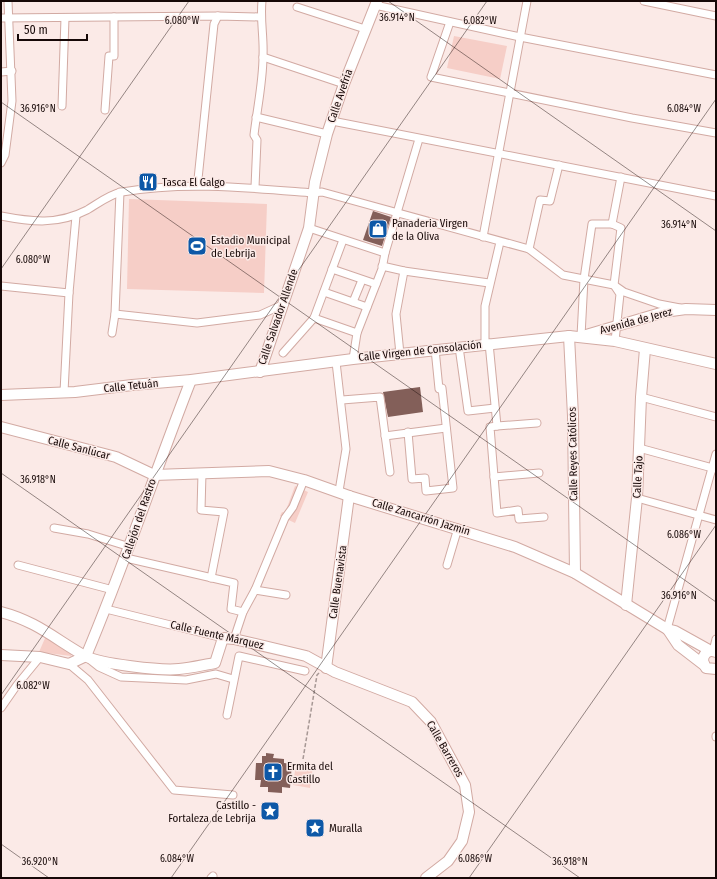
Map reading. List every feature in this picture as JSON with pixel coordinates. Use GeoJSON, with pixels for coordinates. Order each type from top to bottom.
{"type":"FeatureCollection","features":[{"type":"Feature","properties":{"kind":"street"},"geometry":{"type":"LineString","coordinates":[[1,163],[5,155],[12,101],[8,1]]}},
{"type":"Feature","properties":{"kind":"street"},"geometry":{"type":"LineString","coordinates":[[255,187],[257,140],[254,135],[263,57],[263,32],[260,18],[262,1]]}},
{"type":"Feature","properties":{"kind":"street"},"geometry":{"type":"LineString","coordinates":[[483,237],[527,1]]}},
{"type":"Feature","properties":{"kind":"street"},"geometry":{"type":"LineString","coordinates":[[644,1],[716,16]]}},
{"type":"Feature","properties":{"kind":"street"},"geometry":{"type":"LineString","coordinates":[[376,3],[450,22],[520,37],[716,75]]}},
{"type":"Feature","properties":{"kind":"street","name":"Calle Avefría"},"geometry":{"type":"LineString","coordinates":[[313,193],[327,134],[344,84],[376,3]]}},
{"type":"Feature","properties":{"kind":"street"},"geometry":{"type":"LineString","coordinates":[[297,7],[365,28]]}},
{"type":"Feature","properties":{"kind":"street"},"geometry":{"type":"LineString","coordinates":[[1,18],[9,16],[65,18],[218,16],[260,18]]}},
{"type":"Feature","properties":{"kind":"street"},"geometry":{"type":"LineString","coordinates":[[200,185],[198,172],[214,24],[218,16]]}},
{"type":"Feature","properties":{"kind":"street"},"geometry":{"type":"LineString","coordinates":[[105,110],[109,56],[114,56],[114,17]]}},
{"type":"Feature","properties":{"kind":"street"},"geometry":{"type":"LineString","coordinates":[[62,106],[65,18]]}},
{"type":"Feature","properties":{"kind":"street"},"geometry":{"type":"LineString","coordinates":[[450,22],[431,77],[632,118],[716,133]]}},
{"type":"Feature","properties":{"kind":"street"},"geometry":{"type":"LineString","coordinates":[[263,57],[344,84]]}},
{"type":"Feature","properties":{"kind":"street"},"geometry":{"type":"LineString","coordinates":[[1,72],[12,71]]}},
{"type":"Feature","properties":{"kind":"street"},"geometry":{"type":"LineString","coordinates":[[256,117],[327,134]]}},
{"type":"Feature","properties":{"kind":"street"},"geometry":{"type":"LineString","coordinates":[[332,121],[419,139],[498,152],[716,196]]}},
{"type":"Feature","properties":{"kind":"street"},"geometry":{"type":"LineString","coordinates":[[353,359],[357,333],[382,266],[419,139]]}},
{"type":"Feature","properties":{"kind":"street"},"geometry":{"type":"LineString","coordinates":[[529,249],[540,200],[550,201],[559,165]]}},
{"type":"Feature","properties":{"kind":"street"},"geometry":{"type":"LineString","coordinates":[[612,224],[621,177]]}},
{"type":"Feature","properties":{"kind":"street"},"geometry":{"type":"LineString","coordinates":[[1,216],[52,222],[76,216],[120,192],[200,185],[255,187],[313,193],[322,192],[529,249],[563,275],[614,285],[624,292],[660,304],[686,309]]}},
{"type":"Feature","properties":{"kind":"street"},"geometry":{"type":"LineString","coordinates":[[112,333],[115,314],[120,192]]}},
{"type":"Feature","properties":{"kind":"street","name":"Calle Salvador Allende"},"geometry":{"type":"LineString","coordinates":[[260,372],[309,228],[313,193]]}},
{"type":"Feature","properties":{"kind":"street"},"geometry":{"type":"LineString","coordinates":[[64,392],[69,293],[76,216]]}},
{"type":"Feature","properties":{"kind":"street"},"geometry":{"type":"LineString","coordinates":[[615,341],[620,294],[614,285],[621,228],[612,224],[592,224],[584,279],[581,336],[615,341],[716,364]]}},
{"type":"Feature","properties":{"kind":"street"},"geometry":{"type":"LineString","coordinates":[[309,228],[385,253]]}},
{"type":"Feature","properties":{"kind":"street"},"geometry":{"type":"LineString","coordinates":[[283,353],[314,318],[343,240]]}},
{"type":"Feature","properties":{"kind":"street"},"geometry":{"type":"LineString","coordinates":[[500,242],[484,306],[495,408],[493,426],[494,477],[497,513],[518,510],[519,519],[544,517]]}},
{"type":"Feature","properties":{"kind":"street"},"geometry":{"type":"LineString","coordinates":[[382,266],[404,271],[489,283]]}},
{"type":"Feature","properties":{"kind":"street"},"geometry":{"type":"LineString","coordinates":[[332,269],[376,284]]}},
{"type":"Feature","properties":{"kind":"street"},"geometry":{"type":"LineString","coordinates":[[400,354],[396,314],[404,271]]}},
{"type":"Feature","properties":{"kind":"street"},"geometry":{"type":"LineString","coordinates":[[353,302],[362,280]]}},
{"type":"Feature","properties":{"kind":"street"},"geometry":{"type":"LineString","coordinates":[[1,286],[69,293]]}},
{"type":"Feature","properties":{"kind":"street"},"geometry":{"type":"LineString","coordinates":[[324,292],[367,308]]}},
{"type":"Feature","properties":{"kind":"street"},"geometry":{"type":"LineString","coordinates":[[115,314],[197,323],[260,315],[282,305]]}},
{"type":"Feature","properties":{"kind":"street","name":"Avenida de Jerez"},"geometry":{"type":"LineString","coordinates":[[581,336],[664,312],[686,309],[716,310]]}},
{"type":"Feature","properties":{"kind":"street"},"geometry":{"type":"LineString","coordinates":[[314,318],[357,333]]}},
{"type":"Feature","properties":{"kind":"street","name":"Calle Reyes Católicos"},"geometry":{"type":"LineString","coordinates":[[569,336],[573,416],[575,573]]}},
{"type":"Feature","properties":{"kind":"street","name":"Calle Virgen de Consolación"},"geometry":{"type":"LineString","coordinates":[[260,372],[435,349],[581,336]]}},
{"type":"Feature","properties":{"kind":"street"},"geometry":{"type":"LineString","coordinates":[[459,347],[468,411],[495,408]]}},
{"type":"Feature","properties":{"kind":"street"},"geometry":{"type":"LineString","coordinates":[[408,432],[412,479],[425,478],[426,491],[452,488],[442,388],[439,389],[435,349]]}},
{"type":"Feature","properties":{"kind":"street","name":"Calle Tajo"},"geometry":{"type":"LineString","coordinates":[[626,604],[637,498],[641,397],[645,349]]}},
{"type":"Feature","properties":{"kind":"street"},"geometry":{"type":"LineString","coordinates":[[336,362],[342,400],[346,449],[340,488]]}},
{"type":"Feature","properties":{"kind":"street","name":"Calle Tetuán"},"geometry":{"type":"LineString","coordinates":[[1,395],[64,392],[260,372]]}},
{"type":"Feature","properties":{"kind":"street","name":"Callejón del Rastro"},"geometry":{"type":"LineString","coordinates":[[86,656],[111,610],[113,590],[130,547],[154,475],[191,380]]}},
{"type":"Feature","properties":{"kind":"street"},"geometry":{"type":"LineString","coordinates":[[342,400],[380,397],[390,472]]}},
{"type":"Feature","properties":{"kind":"street"},"geometry":{"type":"LineString","coordinates":[[641,397],[716,418]]}},
{"type":"Feature","properties":{"kind":"street"},"geometry":{"type":"LineString","coordinates":[[493,426],[537,423]]}},
{"type":"Feature","properties":{"kind":"street","name":"Calle Sanlúcar"},"geometry":{"type":"LineString","coordinates":[[1,427],[116,457],[154,475]]}},
{"type":"Feature","properties":{"kind":"street"},"geometry":{"type":"LineString","coordinates":[[385,436],[446,428]]}},
{"type":"Feature","properties":{"kind":"street"},"geometry":{"type":"LineString","coordinates":[[639,448],[714,468]]}},
{"type":"Feature","properties":{"kind":"street"},"geometry":{"type":"LineString","coordinates":[[668,630],[699,516],[714,468],[716,454]]}},
{"type":"Feature","properties":{"kind":"street","name":"Calle Zancarrón Jazmín"},"geometry":{"type":"LineString","coordinates":[[154,475],[269,471],[340,488],[349,496],[515,546],[575,573],[668,630],[675,631],[713,651]]}},
{"type":"Feature","properties":{"kind":"street"},"geometry":{"type":"LineString","coordinates":[[202,473],[201,510],[224,512],[211,578]]}},
{"type":"Feature","properties":{"kind":"street"},"geometry":{"type":"LineString","coordinates":[[494,477],[539,473]]}},
{"type":"Feature","properties":{"kind":"street"},"geometry":{"type":"LineString","coordinates":[[234,639],[243,612],[255,590],[285,518],[293,507],[304,480]]}},
{"type":"Feature","properties":{"kind":"street","name":"Calle Buenavista"},"geometry":{"type":"LineString","coordinates":[[326,668],[349,496]]}},
{"type":"Feature","properties":{"kind":"street"},"geometry":{"type":"LineString","coordinates":[[637,498],[716,520]]}},
{"type":"Feature","properties":{"kind":"street"},"geometry":{"type":"LineString","coordinates":[[54,528],[88,534],[130,547]]}},
{"type":"Feature","properties":{"kind":"street"},"geometry":{"type":"LineString","coordinates":[[447,564],[458,528]]}},
{"type":"Feature","properties":{"kind":"street"},"geometry":{"type":"LineString","coordinates":[[126,558],[234,583],[230,609],[243,612]]}},
{"type":"Feature","properties":{"kind":"street"},"geometry":{"type":"LineString","coordinates":[[18,565],[113,590]]}},
{"type":"Feature","properties":{"kind":"street"},"geometry":{"type":"LineString","coordinates":[[255,590],[286,595]]}},
{"type":"Feature","properties":{"kind":"street","name":"Calle Fuente Márquez"},"geometry":{"type":"LineString","coordinates":[[111,610],[223,638],[234,639],[306,656],[326,668]]}},
{"type":"Feature","properties":{"kind":"street"},"geometry":{"type":"LineString","coordinates":[[1,612],[21,617],[58,638],[86,656],[99,667],[121,677],[186,680],[216,674],[233,679]]}},
{"type":"Feature","properties":{"kind":"street","name":"Calle Zancarrón Jazmín"},"geometry":{"type":"LineString","coordinates":[[668,630],[678,645],[712,669]]}},
{"type":"Feature","properties":{"kind":"street"},"geometry":{"type":"LineString","coordinates":[[69,664],[86,656],[111,664],[178,670],[215,662],[223,638]]}},
{"type":"Feature","properties":{"kind":"street"},"geometry":{"type":"LineString","coordinates":[[712,669],[704,654],[713,651],[716,639]]}},
{"type":"Feature","properties":{"kind":"street"},"geometry":{"type":"LineString","coordinates":[[1,656],[40,657],[69,664],[88,680],[174,790],[233,795]]}},
{"type":"Feature","properties":{"kind":"street"},"geometry":{"type":"LineString","coordinates":[[228,715],[233,679],[239,656],[305,671]]}},
{"type":"Feature","properties":{"kind":"street"},"geometry":{"type":"LineString","coordinates":[[1,708],[17,685],[40,657]]}},
{"type":"Feature","properties":{"kind":"street","name":"Calle Barreros"},"geometry":{"type":"LineString","coordinates":[[326,668],[412,702],[431,722],[465,785],[469,812],[462,841],[448,861],[426,878]]}},
{"type":"Feature","properties":{"kind":"path"},"geometry":{"type":"LineString","coordinates":[[303,759],[317,675]]}},
{"type":"Feature","properties":{"kind":"shaded area"},"geometry":{"type":"Polygon","coordinates":[[[454,36],[507,46],[500,79],[447,68],[454,36]]]}},
{"type":"Feature","properties":{"kind":"shaded area","name":"Estadio Municipal de Lebrija"},"geometry":{"type":"Polygon","coordinates":[[[129,199],[267,204],[264,293],[127,289],[129,199]]]}},
{"type":"Feature","properties":{"kind":"shaded area"},"geometry":{"type":"Polygon","coordinates":[[[295,486],[308,492],[295,523],[280,516],[282,512],[285,513],[295,486]]]}},
{"type":"Feature","properties":{"kind":"shaded area"},"geometry":{"type":"Polygon","coordinates":[[[46,636],[73,651],[71,656],[39,652],[46,636]]]}},
{"type":"Feature","properties":{"kind":"shaded area"},"geometry":{"type":"Polygon","coordinates":[[[296,764],[313,766],[310,788],[293,785],[296,764]]]}},
{"type":"Feature","properties":{"kind":"building"},"geometry":{"type":"Polygon","coordinates":[[[373,211],[391,217],[382,246],[363,240],[373,211]]]}},
{"type":"Feature","properties":{"kind":"building"},"geometry":{"type":"Polygon","coordinates":[[[420,387],[423,412],[388,417],[383,392],[420,387]]]}},
{"type":"Feature","properties":{"kind":"building","name":"Ermita del Castillo"},"geometry":{"type":"Polygon","coordinates":[[[266,753],[274,754],[273,758],[284,759],[284,763],[292,764],[290,788],[282,787],[282,793],[268,792],[268,787],[260,787],[261,780],[255,780],[256,763],[262,763],[262,756],[266,756],[266,753]]]}},
{"type":"Feature","properties":{"kind":"place","name":"Tasca El Galgo"},"geometry":{"type":"Point","coordinates":[148,182]}},
{"type":"Feature","properties":{"kind":"place","name":"Panaderia Virgen de la Oliva"},"geometry":{"type":"Point","coordinates":[378,229]}},
{"type":"Feature","properties":{"kind":"place","name":"Estadio Municipal de Lebrija"},"geometry":{"type":"Point","coordinates":[197,246]}},
{"type":"Feature","properties":{"kind":"place","name":"Ermita del Castillo"},"geometry":{"type":"Point","coordinates":[273,772]}},
{"type":"Feature","properties":{"kind":"place","name":"Castillo - Fortaleza de Lebrija"},"geometry":{"type":"Point","coordinates":[270,811]}},
{"type":"Feature","properties":{"kind":"place","name":"Muralla"},"geometry":{"type":"Point","coordinates":[315,828]}}]}
